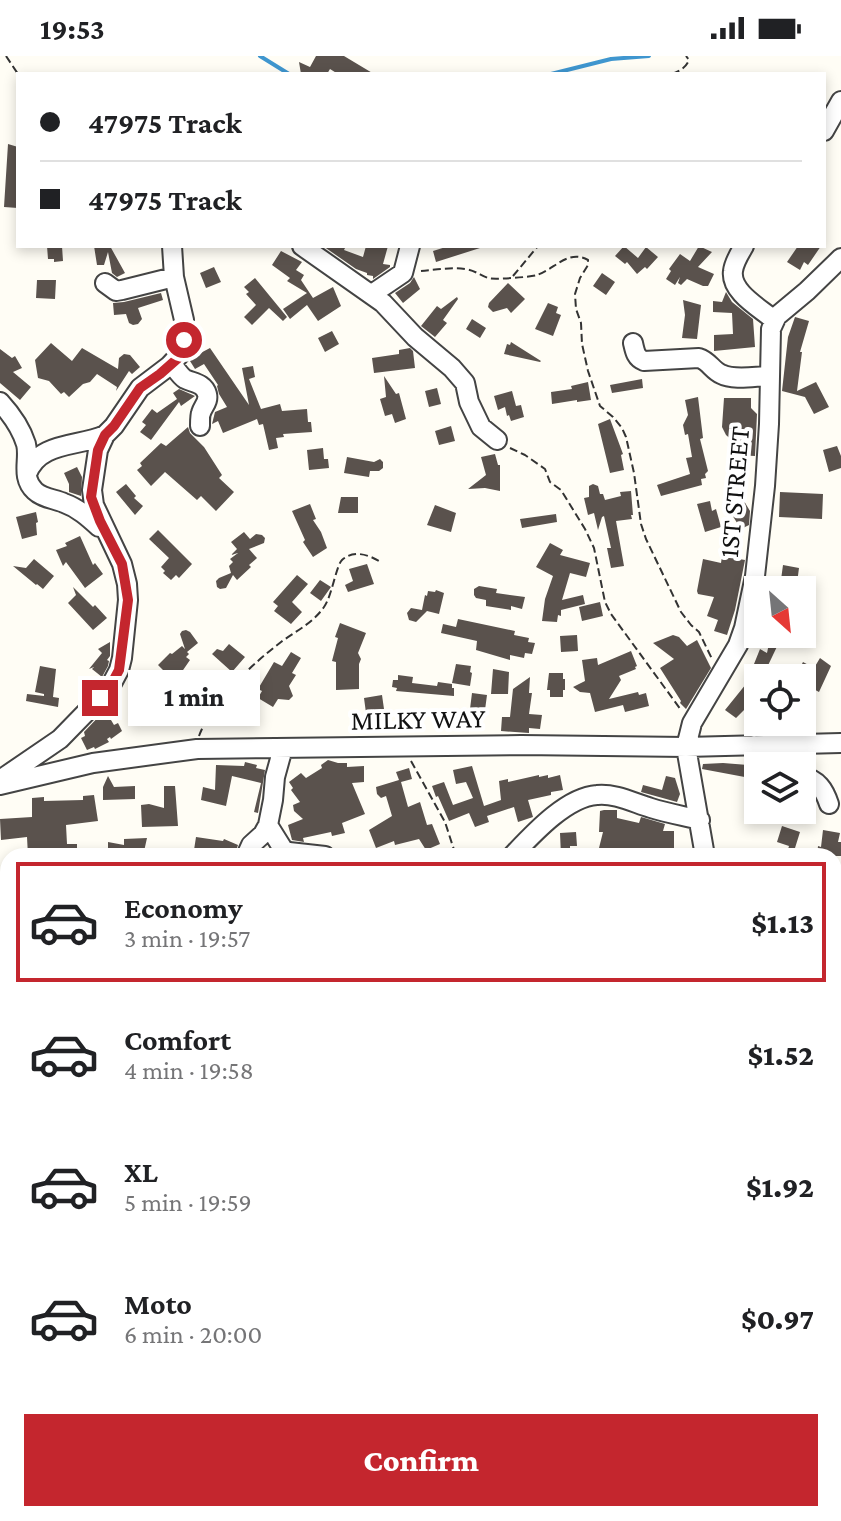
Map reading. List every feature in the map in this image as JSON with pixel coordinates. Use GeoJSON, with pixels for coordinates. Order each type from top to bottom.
{"type":"FeatureCollection","features":[{"type":"Feature","properties":{"kind":"street"},"geometry":{"type":"LineString","coordinates":[[826,127],[841,101]]}},
{"type":"Feature","properties":{"kind":"street"},"geometry":{"type":"LineString","coordinates":[[27,474],[31,464],[48,450],[93,441],[105,435],[140,388],[172,364],[182,352],[185,331],[174,277],[172,248]]}},
{"type":"Feature","properties":{"kind":"street"},"geometry":{"type":"LineString","coordinates":[[305,248],[372,294],[452,368],[465,383],[469,402],[481,427],[497,440]]}},
{"type":"Feature","properties":{"kind":"street"},"geometry":{"type":"LineString","coordinates":[[372,294],[403,273],[409,248]]}},
{"type":"Feature","properties":{"kind":"street"},"geometry":{"type":"LineString","coordinates":[[743,248],[733,272],[735,284],[740,292],[774,320],[841,258]]}},
{"type":"Feature","properties":{"kind":"street"},"geometry":{"type":"LineString","coordinates":[[105,283],[116,291],[174,277]]}},
{"type":"Feature","properties":{"kind":"street","name":"1ST STREET"},"geometry":{"type":"LineString","coordinates":[[686,747],[692,723],[738,645],[755,576],[767,456],[774,320]]}},
{"type":"Feature","properties":{"kind":"street"},"geometry":{"type":"LineString","coordinates":[[633,343],[639,359],[644,361],[699,358],[706,360],[722,375],[770,376]]}},
{"type":"Feature","properties":{"kind":"street"},"geometry":{"type":"LineString","coordinates":[[172,364],[186,379],[203,387],[207,394],[207,402],[200,414],[200,426]]}},
{"type":"Feature","properties":{"kind":"street"},"geometry":{"type":"LineString","coordinates":[[0,402],[18,426],[25,442],[25,466],[35,491],[83,513],[107,535]]}},
{"type":"Feature","properties":{"kind":"street"},"geometry":{"type":"LineString","coordinates":[[0,783],[60,739],[117,676],[128,600],[122,564],[91,497],[98,450],[105,435]]}},
{"type":"Feature","properties":{"kind":"street","name":"MILKY WAY"},"geometry":{"type":"LineString","coordinates":[[0,783],[93,763],[197,749],[521,745],[686,747],[841,743]]}},
{"type":"Feature","properties":{"kind":"street"},"geometry":{"type":"LineString","coordinates":[[754,745],[756,752]]}},
{"type":"Feature","properties":{"kind":"street"},"geometry":{"type":"LineString","coordinates":[[686,747],[704,848]]}},
{"type":"Feature","properties":{"kind":"street"},"geometry":{"type":"LineString","coordinates":[[250,848],[268,825],[283,748]]}},
{"type":"Feature","properties":{"kind":"street"},"geometry":{"type":"LineString","coordinates":[[816,783],[829,804]]}},
{"type":"Feature","properties":{"kind":"street"},"geometry":{"type":"LineString","coordinates":[[520,848],[555,815],[595,795],[620,798],[700,820]]}},
{"type":"Feature","properties":{"kind":"street"},"geometry":{"type":"LineString","coordinates":[[268,825],[282,848]]}},
{"type":"Feature","properties":{"kind":"path"},"geometry":{"type":"LineString","coordinates":[[676,72],[687,64],[689,60],[686,56]]}},
{"type":"Feature","properties":{"kind":"path"},"geometry":{"type":"LineString","coordinates":[[512,278],[536,248]]}},
{"type":"Feature","properties":{"kind":"path"},"geometry":{"type":"LineString","coordinates":[[403,273],[456,268],[468,269],[490,279],[535,277],[572,256],[588,260],[575,294],[588,371],[600,406],[613,417],[626,437],[646,539],[681,612],[704,639],[720,674]]}},
{"type":"Feature","properties":{"kind":"path"},"geometry":{"type":"LineString","coordinates":[[497,440],[545,469],[550,482],[561,490],[594,548],[605,602],[611,614],[692,723]]}},
{"type":"Feature","properties":{"kind":"path"},"geometry":{"type":"LineString","coordinates":[[197,749],[199,733],[221,700],[248,670],[308,624],[325,606],[343,560],[355,554],[370,555],[382,563]]}},
{"type":"Feature","properties":{"kind":"path"},"geometry":{"type":"LineString","coordinates":[[402,747],[445,822],[453,848]]}},
{"type":"Feature","properties":{"kind":"building"},"geometry":{"type":"Polygon","coordinates":[[[316,56],[344,56],[371,72],[335,72],[330,69],[328,72],[301,72],[299,62],[310,67],[316,56]]]}},
{"type":"Feature","properties":{"kind":"building"},"geometry":{"type":"Polygon","coordinates":[[[8,144],[16,146],[16,208],[4,207],[8,144]]]}},
{"type":"Feature","properties":{"kind":"building"},"geometry":{"type":"Polygon","coordinates":[[[47,248],[62,248],[63,261],[48,259],[47,248]]]}},
{"type":"Feature","properties":{"kind":"building"},"geometry":{"type":"Polygon","coordinates":[[[94,248],[111,248],[125,273],[117,277],[112,273],[108,252],[104,265],[97,265],[94,248]]]}},
{"type":"Feature","properties":{"kind":"building"},"geometry":{"type":"Polygon","coordinates":[[[326,248],[345,248],[363,257],[365,248],[387,248],[383,264],[390,267],[373,279],[373,276],[356,269],[326,248]]]}},
{"type":"Feature","properties":{"kind":"building"},"geometry":{"type":"Polygon","coordinates":[[[443,248],[480,248],[436,262],[433,251],[443,248]]]}},
{"type":"Feature","properties":{"kind":"building"},"geometry":{"type":"Polygon","coordinates":[[[626,248],[638,258],[647,248],[658,257],[647,269],[645,267],[637,274],[627,262],[625,264],[615,256],[626,248]]]}},
{"type":"Feature","properties":{"kind":"building"},"geometry":{"type":"Polygon","coordinates":[[[698,248],[712,252],[698,267],[714,274],[708,286],[687,279],[681,285],[678,283],[680,277],[675,285],[666,279],[680,254],[690,261],[698,248]]]}},
{"type":"Feature","properties":{"kind":"building"},"geometry":{"type":"Polygon","coordinates":[[[797,248],[820,248],[808,265],[804,262],[800,270],[787,262],[797,248]]]}},
{"type":"Feature","properties":{"kind":"building"},"geometry":{"type":"Polygon","coordinates":[[[281,251],[302,262],[296,270],[304,275],[301,280],[313,298],[333,287],[341,306],[318,321],[307,305],[290,319],[283,309],[307,293],[287,281],[290,278],[272,265],[281,251]]]}},
{"type":"Feature","properties":{"kind":"building"},"geometry":{"type":"Polygon","coordinates":[[[214,267],[221,282],[206,288],[200,273],[214,267]]]}},
{"type":"Feature","properties":{"kind":"building"},"geometry":{"type":"Polygon","coordinates":[[[602,273],[615,282],[606,295],[593,286],[602,273]]]}},
{"type":"Feature","properties":{"kind":"building"},"geometry":{"type":"Polygon","coordinates":[[[414,277],[420,289],[403,303],[395,293],[414,277]]]}},
{"type":"Feature","properties":{"kind":"building"},"geometry":{"type":"Polygon","coordinates":[[[255,278],[287,317],[283,321],[269,308],[252,325],[244,317],[256,305],[244,287],[255,278]]]}},
{"type":"Feature","properties":{"kind":"building"},"geometry":{"type":"Polygon","coordinates":[[[37,280],[56,280],[55,299],[36,298],[37,280]]]}},
{"type":"Feature","properties":{"kind":"building"},"geometry":{"type":"Polygon","coordinates":[[[508,283],[525,299],[511,313],[507,308],[493,312],[488,307],[489,303],[508,283]]]}},
{"type":"Feature","properties":{"kind":"building"},"geometry":{"type":"Polygon","coordinates":[[[726,292],[732,302],[753,319],[755,347],[714,351],[714,335],[733,334],[732,313],[713,312],[713,301],[722,302],[726,292]]]}},
{"type":"Feature","properties":{"kind":"building"},"geometry":{"type":"Polygon","coordinates":[[[161,293],[163,300],[138,308],[142,319],[138,324],[129,323],[126,314],[114,315],[113,303],[161,293]]]}},
{"type":"Feature","properties":{"kind":"building"},"geometry":{"type":"Polygon","coordinates":[[[457,297],[443,320],[447,323],[435,337],[421,326],[437,306],[441,309],[457,297]]]}},
{"type":"Feature","properties":{"kind":"building"},"geometry":{"type":"Polygon","coordinates":[[[683,300],[701,305],[697,339],[682,338],[683,300]]]}},
{"type":"Feature","properties":{"kind":"building"},"geometry":{"type":"Polygon","coordinates":[[[548,303],[558,307],[556,313],[561,315],[553,336],[535,329],[548,303]]]}},
{"type":"Feature","properties":{"kind":"building"},"geometry":{"type":"Polygon","coordinates":[[[795,317],[809,321],[800,352],[797,391],[816,382],[829,407],[814,414],[805,397],[782,391],[788,337],[795,317]]]}},
{"type":"Feature","properties":{"kind":"building"},"geometry":{"type":"Polygon","coordinates":[[[472,319],[486,328],[480,338],[466,329],[472,319]]]}},
{"type":"Feature","properties":{"kind":"building"},"geometry":{"type":"Polygon","coordinates":[[[332,331],[339,344],[325,352],[318,338],[332,331]]]}},
{"type":"Feature","properties":{"kind":"building"},"geometry":{"type":"Polygon","coordinates":[[[511,342],[541,361],[504,354],[507,344],[511,342]]]}},
{"type":"Feature","properties":{"kind":"building"},"geometry":{"type":"Polygon","coordinates":[[[51,343],[72,361],[82,348],[118,369],[119,358],[124,354],[130,355],[140,367],[132,374],[129,371],[116,391],[117,387],[97,374],[69,397],[64,392],[61,394],[49,381],[38,378],[35,360],[51,343]]]}},
{"type":"Feature","properties":{"kind":"building"},"geometry":{"type":"Polygon","coordinates":[[[210,348],[249,405],[242,368],[253,366],[255,377],[249,379],[261,409],[280,404],[282,411],[307,409],[312,432],[283,434],[284,437],[276,438],[278,448],[269,450],[263,424],[259,425],[257,419],[223,433],[218,421],[212,424],[215,412],[227,407],[219,394],[218,385],[204,364],[195,369],[190,361],[210,348]]]}},
{"type":"Feature","properties":{"kind":"building"},"geometry":{"type":"Polygon","coordinates":[[[410,348],[415,368],[374,373],[372,358],[399,354],[399,350],[410,348]]]}},
{"type":"Feature","properties":{"kind":"building"},"geometry":{"type":"Polygon","coordinates":[[[0,349],[12,358],[15,356],[22,368],[13,372],[31,387],[20,400],[0,383],[0,349]]]}},
{"type":"Feature","properties":{"kind":"building"},"geometry":{"type":"Polygon","coordinates":[[[384,376],[396,394],[399,393],[406,419],[395,423],[392,414],[385,416],[380,399],[386,397],[384,376]]]}},
{"type":"Feature","properties":{"kind":"building"},"geometry":{"type":"Polygon","coordinates":[[[642,379],[643,388],[612,393],[610,385],[642,379]]]}},
{"type":"Feature","properties":{"kind":"building"},"geometry":{"type":"Polygon","coordinates":[[[588,382],[591,400],[552,404],[551,392],[572,389],[571,386],[588,382]]]}},
{"type":"Feature","properties":{"kind":"building"},"geometry":{"type":"Polygon","coordinates":[[[437,388],[441,404],[429,407],[425,391],[437,388]]]}},
{"type":"Feature","properties":{"kind":"building"},"geometry":{"type":"Polygon","coordinates":[[[179,389],[195,396],[181,406],[179,402],[151,440],[140,432],[146,425],[142,422],[152,409],[157,413],[177,399],[173,393],[179,389]]]}},
{"type":"Feature","properties":{"kind":"building"},"geometry":{"type":"Polygon","coordinates":[[[512,391],[516,406],[521,405],[524,417],[511,421],[505,407],[498,410],[494,396],[512,391]]]}},
{"type":"Feature","properties":{"kind":"building"},"geometry":{"type":"Polygon","coordinates":[[[698,397],[703,438],[700,439],[708,471],[706,478],[701,479],[702,485],[661,496],[657,485],[690,474],[686,458],[692,457],[683,425],[688,415],[685,400],[698,397]]]}},
{"type":"Feature","properties":{"kind":"building"},"geometry":{"type":"Polygon","coordinates":[[[724,398],[751,398],[751,408],[757,414],[755,456],[734,455],[734,442],[722,427],[724,398]]]}},
{"type":"Feature","properties":{"kind":"building"},"geometry":{"type":"Polygon","coordinates":[[[610,419],[623,454],[624,470],[610,473],[598,424],[610,419]]]}},
{"type":"Feature","properties":{"kind":"building"},"geometry":{"type":"Polygon","coordinates":[[[451,426],[455,441],[439,445],[435,431],[451,426]]]}},
{"type":"Feature","properties":{"kind":"building"},"geometry":{"type":"Polygon","coordinates":[[[188,427],[222,475],[219,478],[234,492],[216,511],[201,496],[197,500],[165,472],[151,486],[137,470],[142,466],[140,463],[161,443],[166,446],[188,427]]]}},
{"type":"Feature","properties":{"kind":"building"},"geometry":{"type":"Polygon","coordinates":[[[837,446],[841,468],[829,472],[823,450],[837,446]]]}},
{"type":"Feature","properties":{"kind":"building"},"geometry":{"type":"Polygon","coordinates":[[[323,448],[329,468],[309,470],[307,450],[323,448]]]}},
{"type":"Feature","properties":{"kind":"building"},"geometry":{"type":"Polygon","coordinates":[[[495,454],[500,465],[500,491],[468,489],[486,475],[481,457],[495,454]]]}},
{"type":"Feature","properties":{"kind":"building"},"geometry":{"type":"Polygon","coordinates":[[[347,457],[374,462],[380,459],[383,468],[370,471],[369,477],[344,473],[347,457]]]}},
{"type":"Feature","properties":{"kind":"building"},"geometry":{"type":"Polygon","coordinates":[[[77,467],[82,477],[81,496],[69,492],[64,473],[77,467]]]}},
{"type":"Feature","properties":{"kind":"building"},"geometry":{"type":"Polygon","coordinates":[[[126,484],[143,506],[135,515],[116,492],[126,484]]]}},
{"type":"Feature","properties":{"kind":"building"},"geometry":{"type":"Polygon","coordinates":[[[589,486],[598,486],[605,500],[621,496],[620,492],[631,491],[632,519],[616,521],[624,566],[611,568],[607,548],[611,548],[604,516],[598,530],[594,513],[588,515],[584,498],[589,497],[589,486]]]}},
{"type":"Feature","properties":{"kind":"building"},"geometry":{"type":"Polygon","coordinates":[[[780,492],[823,494],[822,519],[779,517],[780,492]]]}},
{"type":"Feature","properties":{"kind":"building"},"geometry":{"type":"Polygon","coordinates":[[[341,497],[358,497],[358,513],[338,513],[341,497]]]}},
{"type":"Feature","properties":{"kind":"building"},"geometry":{"type":"Polygon","coordinates":[[[710,501],[712,511],[716,509],[721,527],[705,532],[697,504],[710,501]]]}},
{"type":"Feature","properties":{"kind":"building"},"geometry":{"type":"Polygon","coordinates":[[[744,501],[750,511],[749,525],[743,528],[729,510],[744,501]]]}},
{"type":"Feature","properties":{"kind":"building"},"geometry":{"type":"Polygon","coordinates":[[[310,504],[316,519],[313,520],[327,548],[313,557],[303,542],[305,540],[292,511],[310,504]]]}},
{"type":"Feature","properties":{"kind":"building"},"geometry":{"type":"Polygon","coordinates":[[[435,505],[456,513],[451,532],[427,525],[435,505]]]}},
{"type":"Feature","properties":{"kind":"building"},"geometry":{"type":"Polygon","coordinates":[[[36,512],[37,535],[22,539],[16,517],[36,512]]]}},
{"type":"Feature","properties":{"kind":"building"},"geometry":{"type":"Polygon","coordinates":[[[556,514],[557,522],[522,528],[520,519],[556,514]]]}},
{"type":"Feature","properties":{"kind":"building"},"geometry":{"type":"Polygon","coordinates":[[[158,530],[192,564],[179,578],[176,575],[171,580],[163,573],[165,571],[161,567],[169,558],[149,539],[158,530]]]}},
{"type":"Feature","properties":{"kind":"building"},"geometry":{"type":"Polygon","coordinates":[[[244,532],[250,539],[256,534],[262,535],[264,543],[249,549],[257,558],[249,565],[251,567],[237,580],[233,575],[226,588],[220,589],[216,581],[231,573],[229,566],[233,562],[230,559],[238,553],[231,555],[237,549],[231,542],[244,532]]]}},
{"type":"Feature","properties":{"kind":"building"},"geometry":{"type":"Polygon","coordinates":[[[80,536],[93,565],[95,563],[103,574],[85,588],[66,562],[63,566],[56,550],[80,536]]]}},
{"type":"Feature","properties":{"kind":"building"},"geometry":{"type":"Polygon","coordinates":[[[550,543],[563,550],[560,555],[590,563],[586,577],[570,573],[562,600],[583,595],[585,604],[561,610],[557,622],[542,621],[553,576],[536,567],[550,543]]]}},
{"type":"Feature","properties":{"kind":"building"},"geometry":{"type":"Polygon","coordinates":[[[722,556],[745,560],[727,635],[714,631],[718,620],[707,616],[714,597],[698,594],[697,591],[703,559],[721,563],[722,556]]]}},
{"type":"Feature","properties":{"kind":"building"},"geometry":{"type":"Polygon","coordinates":[[[34,559],[54,576],[43,589],[13,566],[26,568],[34,559]]]}},
{"type":"Feature","properties":{"kind":"building"},"geometry":{"type":"Polygon","coordinates":[[[367,564],[374,584],[348,592],[345,585],[353,581],[349,569],[367,564]]]}},
{"type":"Feature","properties":{"kind":"building"},"geometry":{"type":"Polygon","coordinates":[[[783,565],[799,568],[798,576],[782,576],[783,565]]]}},
{"type":"Feature","properties":{"kind":"building"},"geometry":{"type":"Polygon","coordinates":[[[297,575],[308,584],[292,602],[302,612],[291,624],[274,611],[278,606],[273,602],[297,575]]]}},
{"type":"Feature","properties":{"kind":"building"},"geometry":{"type":"Polygon","coordinates":[[[320,580],[331,587],[321,601],[310,593],[320,580]]]}},
{"type":"Feature","properties":{"kind":"building"},"geometry":{"type":"Polygon","coordinates":[[[479,586],[497,589],[496,593],[525,597],[522,609],[486,606],[486,600],[474,595],[474,589],[479,586]]]}},
{"type":"Feature","properties":{"kind":"building"},"geometry":{"type":"Polygon","coordinates":[[[73,587],[107,618],[93,630],[68,603],[76,595],[73,587]]]}},
{"type":"Feature","properties":{"kind":"building"},"geometry":{"type":"Polygon","coordinates":[[[428,591],[444,593],[439,614],[427,611],[416,622],[409,620],[407,613],[411,608],[422,610],[425,595],[428,591]]]}},
{"type":"Feature","properties":{"kind":"building"},"geometry":{"type":"Polygon","coordinates":[[[600,602],[603,616],[582,621],[579,607],[600,602]]]}},
{"type":"Feature","properties":{"kind":"building"},"geometry":{"type":"Polygon","coordinates":[[[458,619],[515,631],[514,635],[529,638],[528,642],[535,643],[532,654],[525,653],[524,658],[510,655],[510,660],[476,650],[477,641],[441,633],[443,624],[456,627],[458,619]]]}},
{"type":"Feature","properties":{"kind":"building"},"geometry":{"type":"Polygon","coordinates":[[[340,623],[366,633],[358,653],[361,659],[359,689],[336,690],[336,662],[332,661],[340,623]]]}},
{"type":"Feature","properties":{"kind":"building"},"geometry":{"type":"Polygon","coordinates":[[[186,630],[198,643],[187,652],[186,657],[190,660],[181,673],[196,683],[186,697],[158,665],[170,653],[182,646],[185,649],[180,634],[186,630]]]}},
{"type":"Feature","properties":{"kind":"building"},"geometry":{"type":"Polygon","coordinates":[[[577,635],[578,651],[561,652],[560,636],[577,635]]]}},
{"type":"Feature","properties":{"kind":"building"},"geometry":{"type":"Polygon","coordinates":[[[673,635],[687,646],[697,640],[711,668],[686,709],[660,668],[674,659],[653,643],[673,635]]]}},
{"type":"Feature","properties":{"kind":"building"},"geometry":{"type":"Polygon","coordinates":[[[110,642],[108,666],[102,677],[92,669],[94,667],[89,669],[102,653],[98,649],[110,642]]]}},
{"type":"Feature","properties":{"kind":"building"},"geometry":{"type":"Polygon","coordinates":[[[229,644],[245,657],[232,672],[212,654],[217,649],[223,651],[229,644]]]}},
{"type":"Feature","properties":{"kind":"building"},"geometry":{"type":"Polygon","coordinates":[[[768,648],[776,648],[769,664],[754,664],[760,649],[767,653],[768,648]]]}},
{"type":"Feature","properties":{"kind":"building"},"geometry":{"type":"Polygon","coordinates":[[[631,651],[636,669],[619,676],[621,680],[609,699],[646,693],[649,706],[625,712],[623,705],[595,712],[590,693],[573,687],[585,681],[582,660],[597,658],[598,665],[631,651]]]}},
{"type":"Feature","properties":{"kind":"building"},"geometry":{"type":"Polygon","coordinates":[[[291,652],[301,658],[289,686],[293,696],[289,700],[278,699],[273,707],[258,698],[262,691],[258,689],[274,662],[282,666],[291,652]]]}},
{"type":"Feature","properties":{"kind":"building"},"geometry":{"type":"Polygon","coordinates":[[[820,658],[831,666],[819,692],[816,690],[816,665],[820,658]]]}},
{"type":"Feature","properties":{"kind":"building"},"geometry":{"type":"Polygon","coordinates":[[[456,664],[471,666],[470,686],[452,683],[456,664]]]}},
{"type":"Feature","properties":{"kind":"building"},"geometry":{"type":"Polygon","coordinates":[[[40,666],[56,669],[53,697],[59,698],[58,707],[26,701],[27,694],[44,696],[35,692],[40,666]]]}},
{"type":"Feature","properties":{"kind":"building"},"geometry":{"type":"Polygon","coordinates":[[[493,669],[509,672],[508,694],[491,694],[493,669]]]}},
{"type":"Feature","properties":{"kind":"building"},"geometry":{"type":"Polygon","coordinates":[[[549,673],[563,673],[563,697],[550,697],[550,690],[547,690],[549,673]]]}},
{"type":"Feature","properties":{"kind":"building"},"geometry":{"type":"Polygon","coordinates":[[[398,675],[413,677],[412,683],[452,684],[454,696],[396,691],[397,688],[392,687],[398,675]]]}},
{"type":"Feature","properties":{"kind":"building"},"geometry":{"type":"Polygon","coordinates":[[[530,677],[529,693],[532,693],[529,714],[542,715],[540,729],[529,728],[529,733],[501,731],[502,717],[510,717],[513,689],[530,677]]]}},
{"type":"Feature","properties":{"kind":"building"},"geometry":{"type":"Polygon","coordinates":[[[744,686],[744,710],[736,718],[725,710],[744,686]]]}},
{"type":"Feature","properties":{"kind":"building"},"geometry":{"type":"Polygon","coordinates":[[[472,693],[487,695],[485,710],[470,709],[472,693]]]}},
{"type":"Feature","properties":{"kind":"building"},"geometry":{"type":"Polygon","coordinates":[[[382,695],[385,716],[374,718],[373,712],[366,713],[364,698],[382,695]]]}},
{"type":"Feature","properties":{"kind":"building"},"geometry":{"type":"Polygon","coordinates":[[[105,710],[114,725],[118,723],[122,731],[107,739],[109,742],[87,750],[81,738],[105,710]]]}},
{"type":"Feature","properties":{"kind":"building"},"geometry":{"type":"Polygon","coordinates":[[[328,760],[347,763],[347,767],[364,766],[364,782],[352,783],[365,814],[342,823],[345,833],[332,836],[331,832],[303,838],[304,842],[292,840],[288,825],[303,819],[294,811],[293,805],[300,802],[289,782],[301,773],[306,778],[328,760]]]}},
{"type":"Feature","properties":{"kind":"building"},"geometry":{"type":"Polygon","coordinates":[[[245,762],[265,770],[258,813],[254,812],[261,783],[232,776],[226,806],[201,800],[203,787],[215,790],[216,765],[244,766],[245,762]]]}},
{"type":"Feature","properties":{"kind":"building"},"geometry":{"type":"Polygon","coordinates":[[[703,764],[744,765],[744,777],[702,769],[703,764]]]}},
{"type":"Feature","properties":{"kind":"building"},"geometry":{"type":"Polygon","coordinates":[[[472,766],[484,806],[501,800],[499,781],[508,779],[508,782],[539,775],[548,775],[548,778],[560,775],[563,790],[528,800],[533,817],[518,822],[514,807],[487,816],[489,822],[475,827],[469,813],[449,821],[432,786],[444,782],[453,805],[473,798],[466,782],[456,784],[453,770],[472,766]]]}},
{"type":"Feature","properties":{"kind":"building"},"geometry":{"type":"Polygon","coordinates":[[[409,768],[412,779],[401,782],[408,807],[420,802],[427,825],[432,824],[440,844],[425,848],[419,839],[395,845],[394,841],[376,848],[369,830],[392,816],[386,796],[381,798],[376,787],[399,780],[396,772],[409,768]]]}},
{"type":"Feature","properties":{"kind":"building"},"geometry":{"type":"Polygon","coordinates":[[[108,776],[114,787],[135,786],[135,799],[103,800],[103,787],[108,776]]]}},
{"type":"Feature","properties":{"kind":"building"},"geometry":{"type":"Polygon","coordinates":[[[666,776],[675,778],[680,794],[677,802],[641,792],[643,785],[662,790],[666,776]]]}},
{"type":"Feature","properties":{"kind":"building"},"geometry":{"type":"Polygon","coordinates":[[[164,786],[175,786],[178,826],[142,827],[141,805],[164,808],[164,786]]]}},
{"type":"Feature","properties":{"kind":"building"},"geometry":{"type":"Polygon","coordinates":[[[94,795],[98,821],[66,825],[67,844],[77,844],[77,848],[28,848],[27,837],[1,840],[0,819],[32,817],[32,798],[44,797],[44,801],[83,800],[83,796],[94,795]]]}},
{"type":"Feature","properties":{"kind":"building"},"geometry":{"type":"Polygon","coordinates":[[[617,810],[617,818],[639,823],[641,817],[665,824],[663,831],[674,831],[674,848],[599,848],[603,832],[599,832],[600,811],[617,810]]]}},
{"type":"Feature","properties":{"kind":"building"},"geometry":{"type":"Polygon","coordinates":[[[782,826],[800,832],[795,848],[777,842],[782,826]]]}},
{"type":"Feature","properties":{"kind":"building"},"geometry":{"type":"Polygon","coordinates":[[[823,830],[840,833],[838,842],[841,842],[841,848],[818,848],[821,847],[823,830]]]}},
{"type":"Feature","properties":{"kind":"building"},"geometry":{"type":"Polygon","coordinates":[[[576,832],[577,846],[561,848],[560,833],[576,832]]]}},
{"type":"Feature","properties":{"kind":"building"},"geometry":{"type":"Polygon","coordinates":[[[196,837],[224,839],[238,845],[237,848],[194,848],[196,837]]]}},
{"type":"Feature","properties":{"kind":"building"},"geometry":{"type":"Polygon","coordinates":[[[147,838],[145,848],[108,848],[108,842],[124,845],[124,839],[147,838]]]}},
{"type":"Feature","properties":{"kind":"waterway"},"geometry":{"type":"LineString","coordinates":[[260,56],[286,72]]}},
{"type":"Feature","properties":{"kind":"waterway"},"geometry":{"type":"LineString","coordinates":[[559,72],[611,59],[649,56]]}},
{"type":"Feature","properties":{"kind":"route"},"geometry":{"type":"LineString","coordinates":[[100,698],[119,670],[128,600],[122,564],[91,497],[98,450],[105,435],[140,388],[177,359],[184,340]]}}]}
